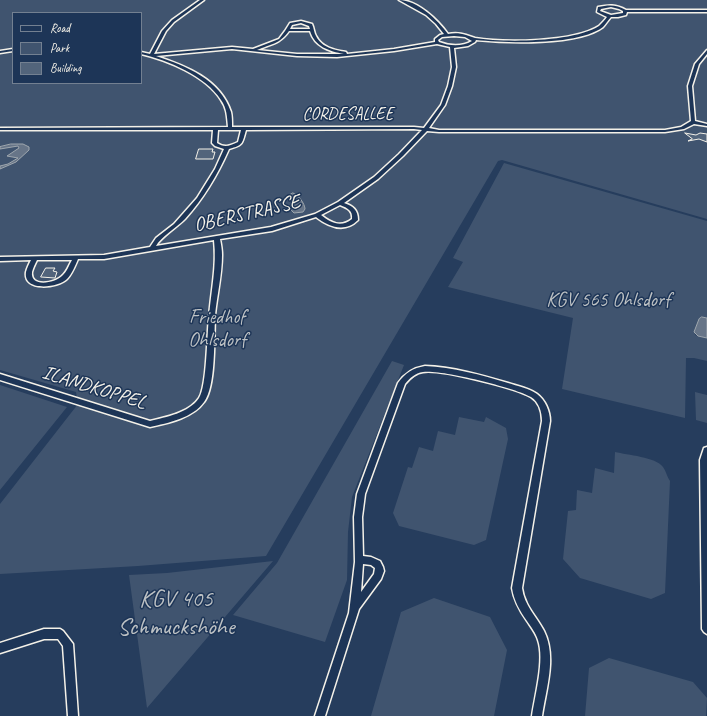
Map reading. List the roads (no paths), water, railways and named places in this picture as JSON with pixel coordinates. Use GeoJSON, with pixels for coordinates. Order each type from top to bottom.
{"type":"FeatureCollection","features":[{"type":"Feature","properties":{"kind":"street"},"geometry":{"type":"LineString","coordinates":[[151,55],[164,31],[173,21],[202,0]]}},
{"type":"Feature","properties":{"kind":"street"},"geometry":{"type":"LineString","coordinates":[[401,0],[414,5],[430,15],[442,27],[447,35]]}},
{"type":"Feature","properties":{"kind":"street"},"geometry":{"type":"LineString","coordinates":[[611,0],[611,6]]}},
{"type":"Feature","properties":{"kind":"street"},"geometry":{"type":"LineString","coordinates":[[625,11],[623,16],[610,16],[599,13],[598,9],[611,6],[625,11],[707,11]]}},
{"type":"Feature","properties":{"kind":"street"},"geometry":{"type":"LineString","coordinates":[[437,43],[436,39],[447,35],[463,36],[474,39],[524,41],[570,38],[596,30],[604,25],[610,16]]}},
{"type":"Feature","properties":{"kind":"street"},"geometry":{"type":"LineString","coordinates":[[253,50],[279,42],[292,24],[302,22],[311,24],[315,39],[328,49],[361,54]]}},
{"type":"Feature","properties":{"kind":"street"},"geometry":{"type":"LineString","coordinates":[[289,30],[312,30]]}},
{"type":"Feature","properties":{"kind":"street"},"geometry":{"type":"LineString","coordinates":[[151,55],[226,48],[322,57],[394,50],[437,43],[452,46],[466,45],[473,42],[474,39]]}},
{"type":"Feature","properties":{"kind":"street","name":"OBERSTRASSE"},"geometry":{"type":"LineString","coordinates":[[0,260],[104,257],[184,245],[280,227],[317,215],[340,203],[376,178],[426,129],[443,105],[450,86],[454,67],[452,46]]}},
{"type":"Feature","properties":{"kind":"street"},"geometry":{"type":"LineString","coordinates":[[0,52],[12,50]]}},
{"type":"Feature","properties":{"kind":"street"},"geometry":{"type":"LineString","coordinates":[[707,51],[697,64],[690,86],[693,122],[707,125]]}},
{"type":"Feature","properties":{"kind":"street"},"geometry":{"type":"LineString","coordinates":[[142,53],[151,55],[186,69],[202,78],[216,89],[229,115],[230,128]]}},
{"type":"Feature","properties":{"kind":"street","name":"CORDESALLEE"},"geometry":{"type":"LineString","coordinates":[[0,129],[414,128],[438,131],[665,130],[682,128],[693,122]]}},
{"type":"Feature","properties":{"kind":"street"},"geometry":{"type":"LineString","coordinates":[[216,128],[214,143],[217,146],[227,148],[240,143],[244,128]]}},
{"type":"Feature","properties":{"kind":"street"},"geometry":{"type":"LineString","coordinates":[[153,249],[155,242],[186,215],[205,189],[227,148]]}},
{"type":"Feature","properties":{"kind":"street","name":"OBERSTRASSE"},"geometry":{"type":"LineString","coordinates":[[317,215],[333,225],[340,226],[352,223],[355,220],[354,212],[350,208],[340,203]]}},
{"type":"Feature","properties":{"kind":"street","name":"ILANDKOPPEL"},"geometry":{"type":"LineString","coordinates":[[0,377],[150,424],[166,421],[197,406],[202,400],[207,389],[212,315],[219,254],[217,239]]}},
{"type":"Feature","properties":{"kind":"street"},"geometry":{"type":"LineString","coordinates":[[35,259],[29,272],[30,276],[32,281],[37,284],[44,285],[64,278],[76,258]]}},
{"type":"Feature","properties":{"kind":"street"},"geometry":{"type":"LineString","coordinates":[[320,716],[351,627],[355,608],[359,560],[358,517],[363,488],[401,385],[407,376],[420,370],[437,369],[521,389],[536,397],[544,407],[546,418],[517,588],[520,603],[540,634],[544,646],[545,659],[537,716]]}},
{"type":"Feature","properties":{"kind":"street"},"geometry":{"type":"LineString","coordinates":[[707,450],[704,460],[707,629]]}},
{"type":"Feature","properties":{"kind":"street"},"geometry":{"type":"LineString","coordinates":[[355,608],[378,576],[379,571],[378,565],[374,562],[359,560]]}},
{"type":"Feature","properties":{"kind":"street"},"geometry":{"type":"LineString","coordinates":[[0,648],[44,634],[60,634],[68,644],[73,716]]}},
{"type":"Feature","properties":{"kind":"park label","name":"KGV 565 Ohlsdorf"},"geometry":{"type":"Point","coordinates":[608,301]}},
{"type":"Feature","properties":{"kind":"park label","name":"Friedhof Ohlsdorf"},"geometry":{"type":"Point","coordinates":[217,330]}},
{"type":"Feature","properties":{"kind":"park label","name":"KGV 405 Schmuckshöhe"},"geometry":{"type":"Point","coordinates":[176,614]}}]}
